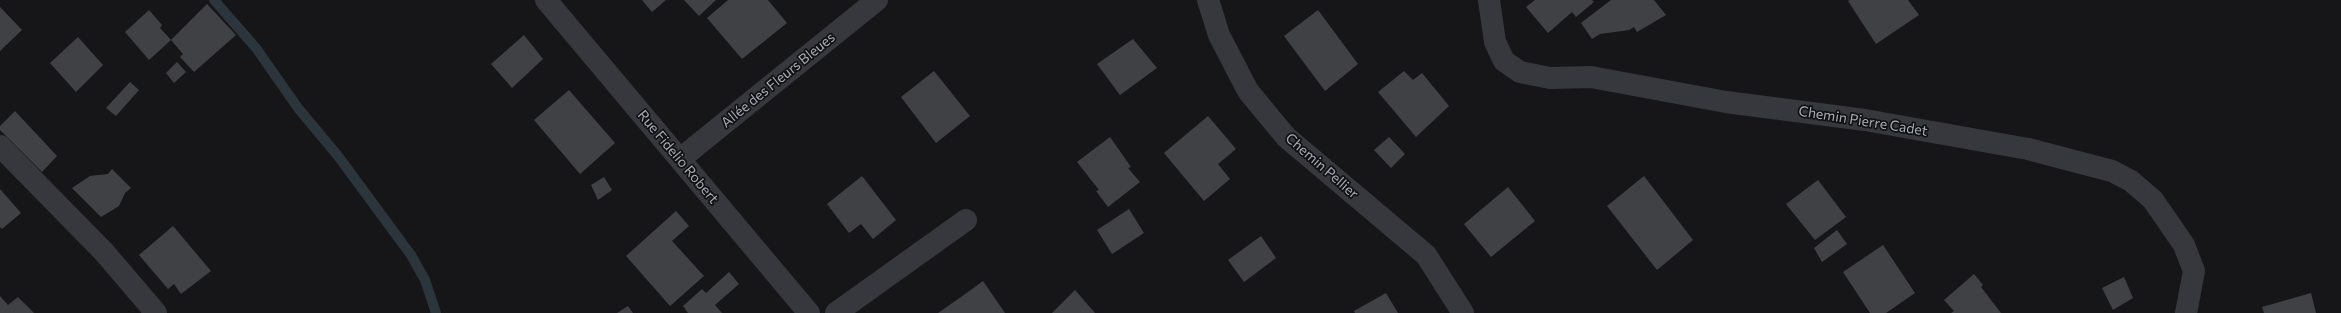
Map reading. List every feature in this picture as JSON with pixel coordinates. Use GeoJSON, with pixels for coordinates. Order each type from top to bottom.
{"type":"FeatureCollection","features":[{"type":"Feature","properties":{"kind":"street","name":"Rue Fidelio Robert"},"geometry":{"type":"LineString","coordinates":[[546,0],[809,313]]}},
{"type":"Feature","properties":{"kind":"street","name":"Allée des Fleurs Bleues"},"geometry":{"type":"LineString","coordinates":[[680,159],[877,0]]}},
{"type":"Feature","properties":{"kind":"street","name":"Chemin Pellier"},"geometry":{"type":"LineString","coordinates":[[1208,0],[1219,35],[1248,91],[1286,137],[1426,255],[1462,313]]}},
{"type":"Feature","properties":{"kind":"street","name":"Chemin Pierre Cadet"},"geometry":{"type":"LineString","coordinates":[[1489,0],[1495,42],[1504,61],[1520,72],[1550,78],[1591,77],[1726,102],[1865,120],[2028,149],[2112,172],[2131,181],[2153,200],[2184,245],[2194,271],[2186,313]]}},
{"type":"Feature","properties":{"kind":"street"},"geometry":{"type":"LineString","coordinates":[[0,146],[104,252],[156,313]]}},
{"type":"Feature","properties":{"kind":"street"},"geometry":{"type":"LineString","coordinates":[[836,313],[966,220]]}},
{"type":"Feature","properties":{"kind":"building"},"geometry":{"type":"Polygon","coordinates":[[[642,0],[666,0],[652,12],[642,0]]]}},
{"type":"Feature","properties":{"kind":"building"},"geometry":{"type":"Polygon","coordinates":[[[684,0],[716,0],[699,16],[684,0]]]}},
{"type":"Feature","properties":{"kind":"building"},"geometry":{"type":"Polygon","coordinates":[[[728,0],[768,0],[787,23],[742,59],[707,18],[728,0]]]}},
{"type":"Feature","properties":{"kind":"building"},"geometry":{"type":"Polygon","coordinates":[[[1535,0],[1592,0],[1594,2],[1576,17],[1572,12],[1548,33],[1526,7],[1535,0]]]}},
{"type":"Feature","properties":{"kind":"building"},"geometry":{"type":"Polygon","coordinates":[[[1611,0],[1654,0],[1666,15],[1637,32],[1634,27],[1629,30],[1600,34],[1592,39],[1581,23],[1611,0]]]}},
{"type":"Feature","properties":{"kind":"building"},"geometry":{"type":"Polygon","coordinates":[[[1908,0],[1919,15],[1876,44],[1848,1],[1908,0]]]}},
{"type":"Feature","properties":{"kind":"building"},"geometry":{"type":"Polygon","coordinates":[[[207,4],[236,35],[194,72],[180,57],[183,54],[171,40],[207,4]]]}},
{"type":"Feature","properties":{"kind":"building"},"geometry":{"type":"Polygon","coordinates":[[[0,7],[22,30],[0,51],[0,7]]]}},
{"type":"Feature","properties":{"kind":"building"},"geometry":{"type":"Polygon","coordinates":[[[149,10],[162,25],[160,28],[171,40],[149,60],[125,32],[149,10]]]}},
{"type":"Feature","properties":{"kind":"building"},"geometry":{"type":"Polygon","coordinates":[[[1318,10],[1358,64],[1325,91],[1284,36],[1318,10]]]}},
{"type":"Feature","properties":{"kind":"building"},"geometry":{"type":"Polygon","coordinates":[[[524,35],[543,59],[512,88],[491,64],[524,35]]]}},
{"type":"Feature","properties":{"kind":"building"},"geometry":{"type":"Polygon","coordinates":[[[78,37],[103,65],[76,92],[50,63],[78,37]]]}},
{"type":"Feature","properties":{"kind":"building"},"geometry":{"type":"Polygon","coordinates":[[[1133,39],[1157,68],[1120,95],[1097,64],[1133,39]]]}},
{"type":"Feature","properties":{"kind":"building"},"geometry":{"type":"Polygon","coordinates":[[[177,62],[186,72],[174,83],[166,73],[177,62]]]}},
{"type":"Feature","properties":{"kind":"building"},"geometry":{"type":"Polygon","coordinates":[[[934,71],[970,116],[936,143],[901,97],[934,71]]]}},
{"type":"Feature","properties":{"kind":"building"},"geometry":{"type":"Polygon","coordinates":[[[1404,71],[1413,80],[1422,73],[1449,106],[1416,137],[1378,92],[1404,71]]]}},
{"type":"Feature","properties":{"kind":"building"},"geometry":{"type":"Polygon","coordinates":[[[130,82],[139,90],[116,116],[106,108],[130,82]]]}},
{"type":"Feature","properties":{"kind":"building"},"geometry":{"type":"Polygon","coordinates":[[[569,90],[615,143],[580,174],[534,120],[569,90]]]}},
{"type":"Feature","properties":{"kind":"building"},"geometry":{"type":"Polygon","coordinates":[[[15,111],[57,156],[42,172],[0,130],[0,126],[15,111]]]}},
{"type":"Feature","properties":{"kind":"building"},"geometry":{"type":"Polygon","coordinates":[[[1208,116],[1236,149],[1218,164],[1230,179],[1204,201],[1164,153],[1208,116]]]}},
{"type":"Feature","properties":{"kind":"building"},"geometry":{"type":"Polygon","coordinates":[[[1110,137],[1131,167],[1128,168],[1140,182],[1108,207],[1096,191],[1099,190],[1077,162],[1110,137]]]}},
{"type":"Feature","properties":{"kind":"building"},"geometry":{"type":"Polygon","coordinates":[[[1389,137],[1405,154],[1391,168],[1374,150],[1389,137]]]}},
{"type":"Feature","properties":{"kind":"building"},"geometry":{"type":"Polygon","coordinates":[[[112,169],[131,188],[125,193],[119,206],[101,217],[72,188],[90,176],[108,174],[112,169]]]}},
{"type":"Feature","properties":{"kind":"building"},"geometry":{"type":"Polygon","coordinates":[[[862,176],[896,220],[873,239],[861,224],[849,233],[827,204],[862,176]]]}},
{"type":"Feature","properties":{"kind":"building"},"geometry":{"type":"Polygon","coordinates":[[[1644,176],[1693,240],[1657,270],[1607,206],[1644,176]]]}},
{"type":"Feature","properties":{"kind":"building"},"geometry":{"type":"Polygon","coordinates":[[[604,177],[612,190],[598,200],[591,185],[604,177]]]}},
{"type":"Feature","properties":{"kind":"building"},"geometry":{"type":"Polygon","coordinates":[[[1818,180],[1846,217],[1815,240],[1786,204],[1818,180]]]}},
{"type":"Feature","properties":{"kind":"building"},"geometry":{"type":"Polygon","coordinates":[[[1508,187],[1535,221],[1491,257],[1464,224],[1508,187]]]}},
{"type":"Feature","properties":{"kind":"building"},"geometry":{"type":"Polygon","coordinates":[[[0,189],[21,213],[2,229],[0,227],[0,189]]]}},
{"type":"Feature","properties":{"kind":"building"},"geometry":{"type":"Polygon","coordinates":[[[1129,209],[1144,233],[1112,254],[1097,230],[1129,209]]]}},
{"type":"Feature","properties":{"kind":"building"},"geometry":{"type":"Polygon","coordinates":[[[676,211],[689,226],[672,241],[704,276],[670,306],[626,256],[676,211]]]}},
{"type":"Feature","properties":{"kind":"building"},"geometry":{"type":"Polygon","coordinates":[[[173,226],[211,271],[181,294],[174,284],[168,289],[139,255],[173,226]]]}},
{"type":"Feature","properties":{"kind":"building"},"geometry":{"type":"Polygon","coordinates":[[[1837,230],[1847,244],[1822,262],[1814,248],[1837,230]]]}},
{"type":"Feature","properties":{"kind":"building"},"geometry":{"type":"Polygon","coordinates":[[[1261,236],[1276,258],[1244,282],[1228,260],[1261,236]]]}},
{"type":"Feature","properties":{"kind":"building"},"geometry":{"type":"Polygon","coordinates":[[[1883,245],[1915,293],[1886,313],[1870,313],[1843,272],[1883,245]]]}},
{"type":"Feature","properties":{"kind":"building"},"geometry":{"type":"Polygon","coordinates":[[[729,272],[739,284],[715,305],[722,313],[688,313],[683,306],[702,289],[706,293],[729,272]]]}},
{"type":"Feature","properties":{"kind":"building"},"geometry":{"type":"Polygon","coordinates":[[[1974,274],[1983,285],[1981,287],[2001,313],[1951,313],[1954,311],[1944,300],[1974,274]]]}},
{"type":"Feature","properties":{"kind":"building"},"geometry":{"type":"Polygon","coordinates":[[[2124,277],[2133,298],[2113,310],[2102,288],[2124,277]]]}},
{"type":"Feature","properties":{"kind":"building"},"geometry":{"type":"Polygon","coordinates":[[[983,281],[1005,313],[938,313],[961,297],[983,281]]]}},
{"type":"Feature","properties":{"kind":"building"},"geometry":{"type":"Polygon","coordinates":[[[1075,290],[1095,313],[1052,313],[1075,290]]]}},
{"type":"Feature","properties":{"kind":"building"},"geometry":{"type":"Polygon","coordinates":[[[1386,293],[1398,313],[1355,313],[1354,311],[1386,293]]]}},
{"type":"Feature","properties":{"kind":"building"},"geometry":{"type":"Polygon","coordinates":[[[2311,293],[2316,313],[2264,313],[2262,307],[2311,293]]]}},
{"type":"Feature","properties":{"kind":"building"},"geometry":{"type":"Polygon","coordinates":[[[0,296],[8,305],[18,297],[34,313],[0,313],[0,296]]]}},
{"type":"Feature","properties":{"kind":"building"},"geometry":{"type":"Polygon","coordinates":[[[628,306],[633,313],[617,313],[628,306]]]}},
{"type":"Feature","properties":{"kind":"waterway"},"geometry":{"type":"LineString","coordinates":[[214,0],[256,48],[298,108],[338,156],[411,255],[425,280],[436,313]]}}]}
